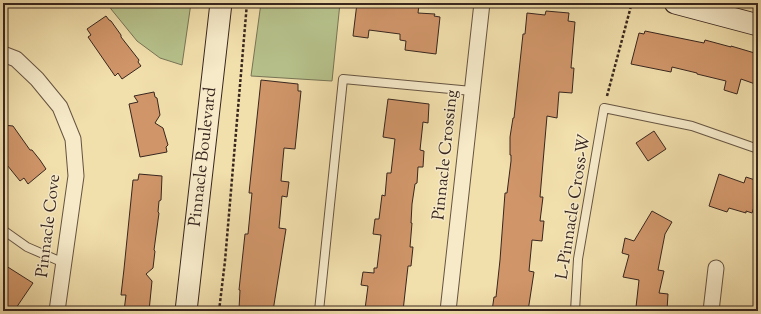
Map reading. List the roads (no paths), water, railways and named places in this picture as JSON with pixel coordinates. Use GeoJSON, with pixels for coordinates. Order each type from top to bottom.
{"type":"FeatureCollection","features":[{"type":"Feature","properties":{"kind":"street","name":"Pinnacle Boulevard"},"geometry":{"type":"LineString","coordinates":[[186,311],[221,3]]}},
{"type":"Feature","properties":{"kind":"street","name":"Pinnacle Crossing"},"geometry":{"type":"LineString","coordinates":[[448,311],[482,3]]}},
{"type":"Feature","properties":{"kind":"street"},"geometry":{"type":"LineString","coordinates":[[675,3],[758,25]]}},
{"type":"Feature","properties":{"kind":"street","name":"Pinnacle Cove"},"geometry":{"type":"LineString","coordinates":[[3,54],[16,59],[42,84],[60,107],[73,140],[76,176],[57,311]]}},
{"type":"Feature","properties":{"kind":"street"},"geometry":{"type":"LineString","coordinates":[[711,311],[716,268]]}},
{"type":"Feature","properties":{"kind":"lane"},"geometry":{"type":"LineString","coordinates":[[318,311],[343,79],[472,91]]}},
{"type":"Feature","properties":{"kind":"lane","name":"L-Pinnacle Cross-W"},"geometry":{"type":"LineString","coordinates":[[575,311],[578,259],[604,108],[692,126],[758,148]]}},
{"type":"Feature","properties":{"kind":"lane"},"geometry":{"type":"LineString","coordinates":[[3,230],[27,247],[64,262]]}}]}
